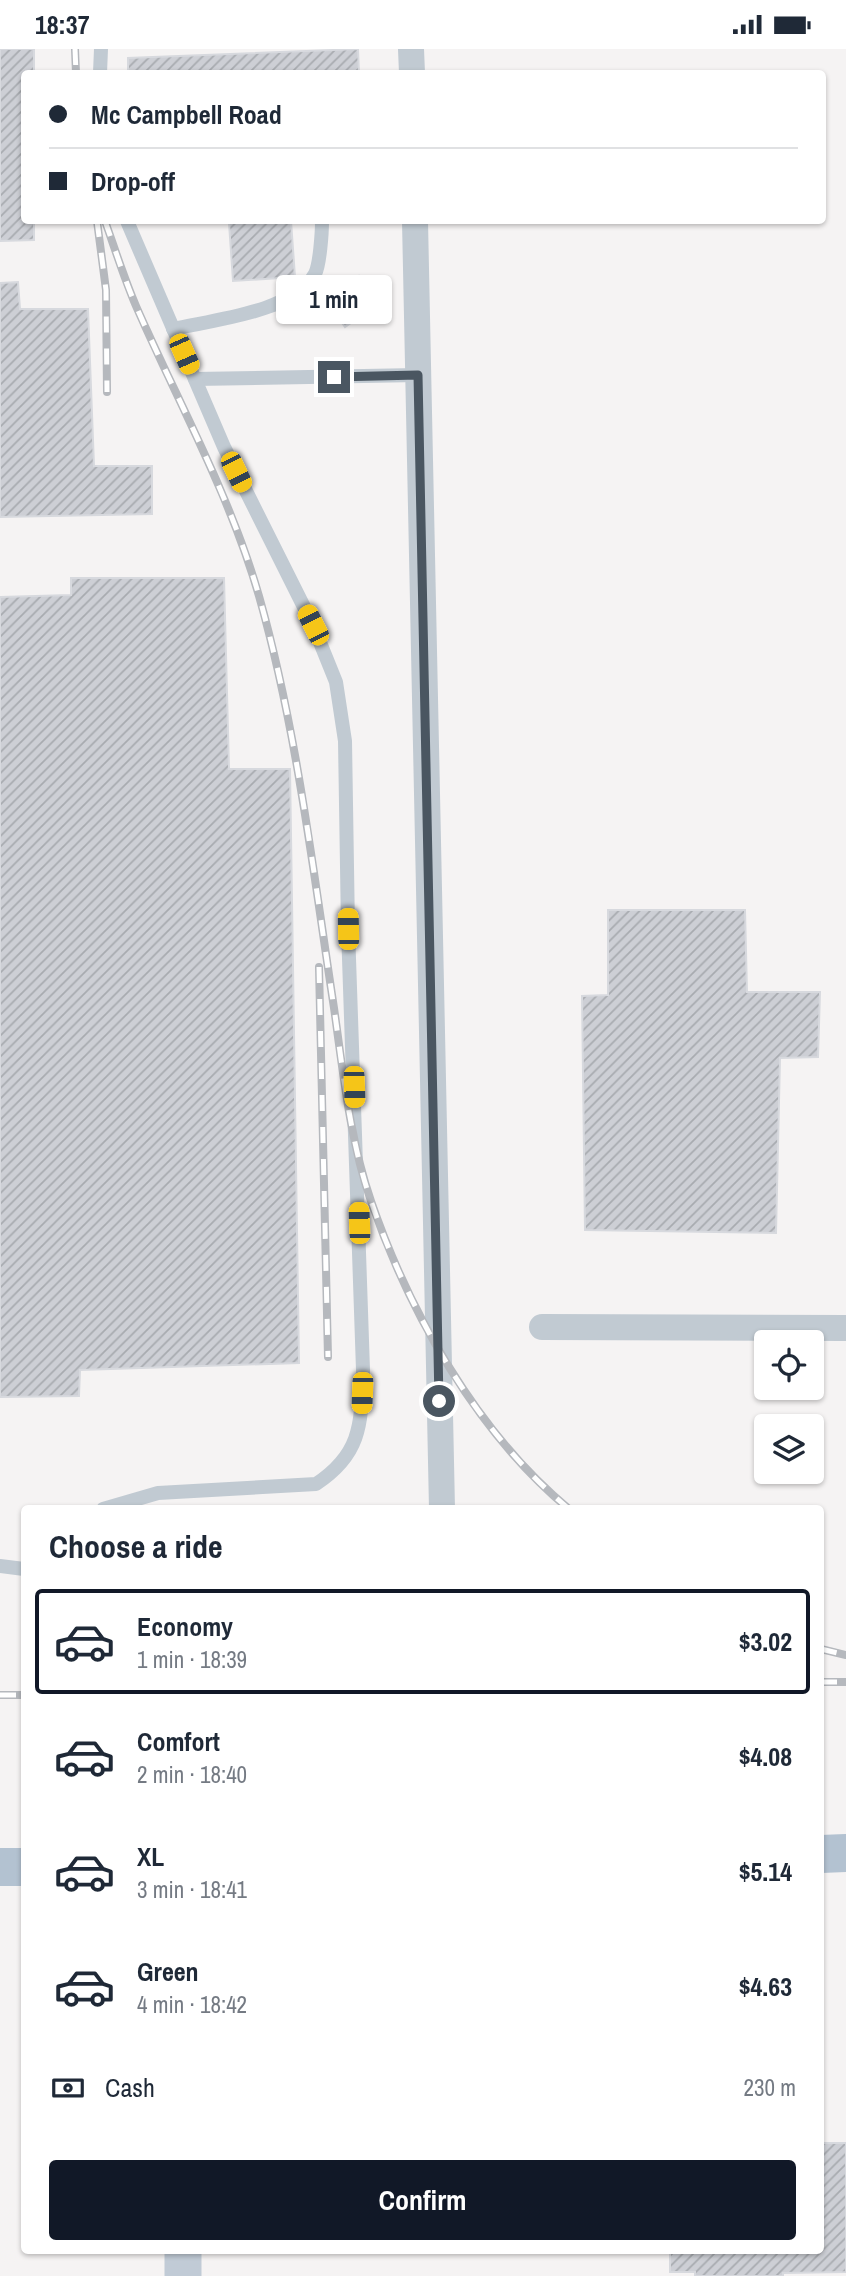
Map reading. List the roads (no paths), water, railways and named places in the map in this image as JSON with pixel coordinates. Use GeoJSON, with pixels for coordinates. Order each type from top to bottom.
{"type":"FeatureCollection","features":[{"type":"Feature","properties":{"kind":"main road"},"geometry":{"type":"LineString","coordinates":[[824,1854],[846,1853]]}},
{"type":"Feature","properties":{"kind":"main road"},"geometry":{"type":"LineString","coordinates":[[0,1867],[21,1867]]}},
{"type":"Feature","properties":{"kind":"street"},"geometry":{"type":"LineString","coordinates":[[411,49],[412,70]]}},
{"type":"Feature","properties":{"kind":"street"},"geometry":{"type":"LineString","coordinates":[[415,224],[442,1505]]}},
{"type":"Feature","properties":{"kind":"street"},"geometry":{"type":"LineString","coordinates":[[542,1327],[846,1328]]}},
{"type":"Feature","properties":{"kind":"street"},"geometry":{"type":"LineString","coordinates":[[183,2254],[183,2276]]}},
{"type":"Feature","properties":{"kind":"lane"},"geometry":{"type":"LineString","coordinates":[[100,70],[101,49]]}},
{"type":"Feature","properties":{"kind":"lane"},"geometry":{"type":"LineString","coordinates":[[117,1505],[158,1493],[316,1484],[334,1471],[351,1450],[361,1415],[361,1305],[348,929],[345,741],[336,682],[313,625],[230,460],[128,224]]}},
{"type":"Feature","properties":{"kind":"lane"},"geometry":{"type":"LineString","coordinates":[[173,329],[257,310],[298,293],[316,273],[322,224]]}},
{"type":"Feature","properties":{"kind":"lane"},"geometry":{"type":"LineString","coordinates":[[195,379],[418,375]]}},
{"type":"Feature","properties":{"kind":"lane"},"geometry":{"type":"LineString","coordinates":[[4,1566],[21,1558]]}},
{"type":"Feature","properties":{"kind":"railway"},"geometry":{"type":"LineString","coordinates":[[75,49],[76,70]]}},
{"type":"Feature","properties":{"kind":"railway"},"geometry":{"type":"LineString","coordinates":[[97,224],[106,290],[107,392]]}},
{"type":"Feature","properties":{"kind":"railway"},"geometry":{"type":"LineString","coordinates":[[106,224],[136,306],[218,485],[259,596],[294,749],[348,1106],[371,1201],[405,1285],[450,1368],[505,1444],[565,1505]]}},
{"type":"Feature","properties":{"kind":"railway"},"geometry":{"type":"LineString","coordinates":[[319,967],[328,1357]]}},
{"type":"Feature","properties":{"kind":"railway"},"geometry":{"type":"LineString","coordinates":[[824,1650],[846,1655]]}},
{"type":"Feature","properties":{"kind":"railway"},"geometry":{"type":"LineString","coordinates":[[824,1682],[846,1682]]}},
{"type":"Feature","properties":{"kind":"railway"},"geometry":{"type":"LineString","coordinates":[[0,1695],[21,1695]]}}]}
